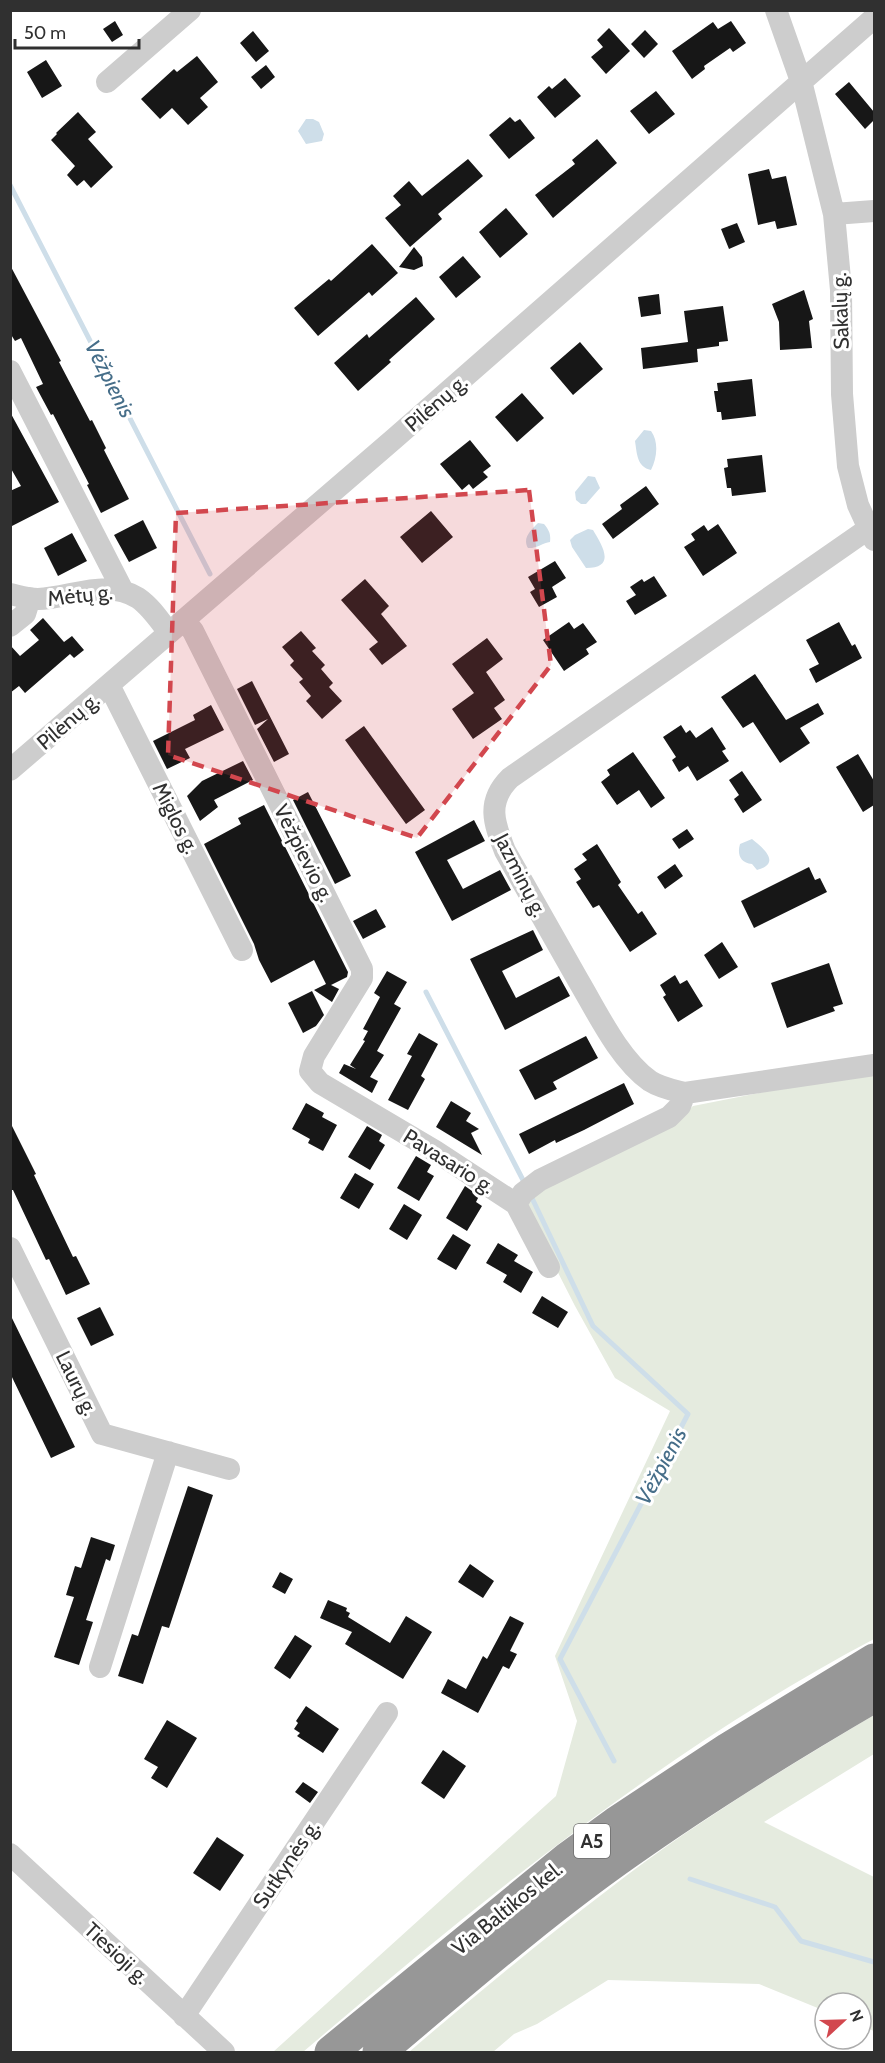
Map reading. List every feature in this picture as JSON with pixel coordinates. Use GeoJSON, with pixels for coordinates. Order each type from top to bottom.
{"type":"FeatureCollection","features":[{"type":"Feature","properties":{"kind":"highway","name":"Via Baltikos kel."},"geometry":{"type":"LineString","coordinates":[[331,2052],[485,1925],[607,1830],[728,1749],[874,1660]]}},
{"type":"Feature","properties":{"kind":"highway","name":"Via Baltikos kel."},"geometry":{"type":"LineString","coordinates":[[379,2052],[542,1918],[626,1853],[740,1777],[874,1696]]}},
{"type":"Feature","properties":{"kind":"street"},"geometry":{"type":"LineString","coordinates":[[107,82],[190,10]]}},
{"type":"Feature","properties":{"kind":"street"},"geometry":{"type":"LineString","coordinates":[[776,10],[801,81]]}},
{"type":"Feature","properties":{"kind":"street","name":"Pilėnų g."},"geometry":{"type":"LineString","coordinates":[[10,770],[404,431],[874,18]]}},
{"type":"Feature","properties":{"kind":"street","name":"Sakalų g."},"geometry":{"type":"LineString","coordinates":[[801,81],[834,214],[841,290],[842,394],[848,466],[858,505],[871,535]]}},
{"type":"Feature","properties":{"kind":"street"},"geometry":{"type":"LineString","coordinates":[[834,214],[874,211]]}},
{"type":"Feature","properties":{"kind":"street"},"geometry":{"type":"LineString","coordinates":[[10,371],[123,591]]}},
{"type":"Feature","properties":{"kind":"street","name":"Jazminų g."},"geometry":{"type":"LineString","coordinates":[[871,535],[510,778],[500,788],[494,812],[496,829],[505,851],[615,1042],[650,1081],[667,1089],[685,1093],[874,1065]]}},
{"type":"Feature","properties":{"kind":"street","name":"Mėtų g."},"geometry":{"type":"LineString","coordinates":[[20,596],[37,599],[102,588],[123,591],[138,598],[177,626]]}},
{"type":"Feature","properties":{"kind":"street"},"geometry":{"type":"LineString","coordinates":[[10,626],[25,614],[20,596]]}},
{"type":"Feature","properties":{"kind":"street","name":"Vėžpievio g."},"geometry":{"type":"LineString","coordinates":[[177,626],[193,631],[362,969],[362,978],[314,1056],[310,1071],[320,1083]]}},
{"type":"Feature","properties":{"kind":"street","name":"Miglos g."},"geometry":{"type":"LineString","coordinates":[[109,685],[242,950]]}},
{"type":"Feature","properties":{"kind":"street","name":"Pavasario g."},"geometry":{"type":"LineString","coordinates":[[320,1083],[435,1151],[516,1204],[549,1267]]}},
{"type":"Feature","properties":{"kind":"street"},"geometry":{"type":"LineString","coordinates":[[516,1204],[523,1193],[540,1180],[669,1117],[680,1106],[685,1093]]}},
{"type":"Feature","properties":{"kind":"street","name":"Laurų g."},"geometry":{"type":"LineString","coordinates":[[10,1248],[102,1434],[229,1469]]}},
{"type":"Feature","properties":{"kind":"street"},"geometry":{"type":"LineString","coordinates":[[100,1667],[168,1452]]}},
{"type":"Feature","properties":{"kind":"street","name":"Sutkynės g."},"geometry":{"type":"LineString","coordinates":[[184,2016],[387,1713]]}},
{"type":"Feature","properties":{"kind":"street","name":"Tiesioji g."},"geometry":{"type":"LineString","coordinates":[[10,1854],[224,2052]]}},
{"type":"Feature","properties":{"kind":"highlighted area"},"geometry":{"type":"Polygon","coordinates":[[[529,490],[551,665],[417,838],[168,755],[176,513],[529,490]]]}},
{"type":"Feature","properties":{"kind":"shaded area"},"geometry":{"type":"Polygon","coordinates":[[[306,119],[319,122],[324,134],[322,141],[306,144],[298,131],[306,119]]]}},
{"type":"Feature","properties":{"kind":"shaded area"},"geometry":{"type":"Polygon","coordinates":[[[644,430],[651,431],[656,445],[655,460],[651,470],[640,463],[636,451],[635,441],[644,430]]]}},
{"type":"Feature","properties":{"kind":"shaded area"},"geometry":{"type":"Polygon","coordinates":[[[588,476],[595,477],[600,488],[586,504],[581,504],[576,500],[575,492],[588,476]]]}},
{"type":"Feature","properties":{"kind":"shaded area"},"geometry":{"type":"Polygon","coordinates":[[[538,523],[544,524],[547,528],[550,542],[528,548],[527,538],[538,523]]]}},
{"type":"Feature","properties":{"kind":"shaded area"},"geometry":{"type":"Polygon","coordinates":[[[588,529],[593,530],[600,542],[604,560],[596,567],[586,568],[570,540],[588,529]]]}},
{"type":"Feature","properties":{"kind":"shaded area"},"geometry":{"type":"Polygon","coordinates":[[[752,839],[765,851],[769,859],[764,867],[757,870],[752,864],[742,860],[739,854],[740,844],[752,839]]]}},
{"type":"Feature","properties":{"kind":"shaded area"},"geometry":{"type":"Polygon","coordinates":[[[874,1070],[874,1639],[797,1682],[722,1729],[577,1830],[438,1939],[303,2052],[273,2052],[556,1796],[577,1721],[555,1656],[670,1411],[615,1378],[522,1202],[530,1195],[671,1126],[693,1106],[874,1070]]]}},
{"type":"Feature","properties":{"kind":"shaded area"},"geometry":{"type":"Polygon","coordinates":[[[874,1715],[874,1754],[764,1822],[874,1877],[874,2031],[873,1991],[813,1991],[813,2006],[759,1984],[608,1980],[537,2024],[514,2034],[493,2052],[409,2052],[533,1949],[641,1865],[739,1798],[874,1715]]]}},
{"type":"Feature","properties":{"kind":"building"},"geometry":{"type":"Polygon","coordinates":[[[115,21],[123,35],[112,42],[103,29],[115,21]]]}},
{"type":"Feature","properties":{"kind":"building"},"geometry":{"type":"Polygon","coordinates":[[[731,21],[746,43],[733,52],[730,48],[704,66],[705,69],[692,79],[672,51],[713,22],[718,29],[731,21]]]}},
{"type":"Feature","properties":{"kind":"building"},"geometry":{"type":"Polygon","coordinates":[[[609,28],[630,51],[606,74],[591,57],[603,47],[597,40],[609,28]]]}},
{"type":"Feature","properties":{"kind":"building"},"geometry":{"type":"Polygon","coordinates":[[[645,30],[658,44],[644,58],[631,44],[645,30]]]}},
{"type":"Feature","properties":{"kind":"building"},"geometry":{"type":"Polygon","coordinates":[[[253,31],[269,51],[256,62],[240,43],[253,31]]]}},
{"type":"Feature","properties":{"kind":"building"},"geometry":{"type":"Polygon","coordinates":[[[197,56],[218,82],[200,98],[208,107],[188,125],[172,108],[160,119],[141,99],[174,69],[177,72],[197,56]]]}},
{"type":"Feature","properties":{"kind":"building"},"geometry":{"type":"Polygon","coordinates":[[[46,60],[62,86],[42,98],[27,72],[46,60]]]}},
{"type":"Feature","properties":{"kind":"building"},"geometry":{"type":"Polygon","coordinates":[[[266,65],[275,77],[261,89],[251,77],[266,65]]]}},
{"type":"Feature","properties":{"kind":"building"},"geometry":{"type":"Polygon","coordinates":[[[565,78],[581,96],[555,118],[537,97],[549,86],[552,89],[565,78]]]}},
{"type":"Feature","properties":{"kind":"building"},"geometry":{"type":"Polygon","coordinates":[[[849,82],[874,112],[874,120],[865,129],[835,94],[849,82]]]}},
{"type":"Feature","properties":{"kind":"building"},"geometry":{"type":"Polygon","coordinates":[[[656,91],[675,114],[649,134],[630,111],[656,91]]]}},
{"type":"Feature","properties":{"kind":"building"},"geometry":{"type":"Polygon","coordinates":[[[78,112],[96,132],[88,139],[113,167],[91,188],[84,180],[77,186],[67,175],[75,166],[51,140],[78,112]]]}},
{"type":"Feature","properties":{"kind":"building"},"geometry":{"type":"Polygon","coordinates":[[[510,117],[515,122],[520,119],[535,138],[509,159],[489,135],[510,117]]]}},
{"type":"Feature","properties":{"kind":"building"},"geometry":{"type":"Polygon","coordinates":[[[597,139],[617,163],[553,218],[535,195],[575,164],[572,160],[597,139]]]}},
{"type":"Feature","properties":{"kind":"building"},"geometry":{"type":"Polygon","coordinates":[[[468,159],[483,176],[438,214],[442,219],[410,247],[385,218],[401,205],[393,196],[409,181],[422,196],[468,159]]]}},
{"type":"Feature","properties":{"kind":"building"},"geometry":{"type":"Polygon","coordinates":[[[769,169],[772,179],[786,176],[797,225],[777,229],[775,221],[758,225],[748,174],[769,169]]]}},
{"type":"Feature","properties":{"kind":"building"},"geometry":{"type":"Polygon","coordinates":[[[506,208],[528,234],[500,258],[479,232],[506,208]]]}},
{"type":"Feature","properties":{"kind":"building"},"geometry":{"type":"Polygon","coordinates":[[[737,223],[745,242],[729,249],[721,229],[737,223]]]}},
{"type":"Feature","properties":{"kind":"building"},"geometry":{"type":"Polygon","coordinates":[[[372,244],[398,273],[372,296],[369,292],[318,336],[294,308],[329,279],[331,281],[372,244]]]}},
{"type":"Feature","properties":{"kind":"building"},"geometry":{"type":"Polygon","coordinates":[[[414,247],[422,257],[423,266],[414,270],[399,267],[414,247]]]}},
{"type":"Feature","properties":{"kind":"building"},"geometry":{"type":"Polygon","coordinates":[[[463,256],[481,277],[456,298],[439,277],[463,256]]]}},
{"type":"Feature","properties":{"kind":"building"},"geometry":{"type":"Polygon","coordinates":[[[10,265],[90,421],[92,420],[106,448],[104,450],[129,499],[101,513],[87,485],[89,484],[53,414],[51,415],[36,387],[43,384],[21,338],[15,341],[10,333],[10,265]]]}},
{"type":"Feature","properties":{"kind":"building"},"geometry":{"type":"Polygon","coordinates":[[[804,290],[813,319],[809,321],[812,348],[780,350],[779,322],[772,304],[804,290]]]}},
{"type":"Feature","properties":{"kind":"building"},"geometry":{"type":"Polygon","coordinates":[[[659,294],[661,314],[641,317],[638,297],[659,294]]]}},
{"type":"Feature","properties":{"kind":"building"},"geometry":{"type":"Polygon","coordinates":[[[416,297],[435,319],[358,391],[334,363],[367,334],[369,338],[416,297]]]}},
{"type":"Feature","properties":{"kind":"building"},"geometry":{"type":"Polygon","coordinates":[[[723,306],[728,341],[719,342],[719,346],[697,349],[698,362],[643,369],[641,348],[688,342],[684,311],[723,306]]]}},
{"type":"Feature","properties":{"kind":"building"},"geometry":{"type":"Polygon","coordinates":[[[580,342],[603,369],[573,395],[550,368],[580,342]]]}},
{"type":"Feature","properties":{"kind":"building"},"geometry":{"type":"Polygon","coordinates":[[[752,379],[756,416],[722,420],[721,412],[717,412],[714,391],[718,391],[717,383],[752,379]]]}},
{"type":"Feature","properties":{"kind":"building"},"geometry":{"type":"Polygon","coordinates":[[[522,393],[544,418],[517,442],[495,417],[522,393]]]}},
{"type":"Feature","properties":{"kind":"building"},"geometry":{"type":"Polygon","coordinates":[[[10,412],[59,502],[10,527],[10,491],[21,486],[10,467],[10,412]]]}},
{"type":"Feature","properties":{"kind":"building"},"geometry":{"type":"Polygon","coordinates":[[[470,440],[491,466],[483,472],[488,477],[473,489],[469,484],[462,490],[440,464],[470,440]]]}},
{"type":"Feature","properties":{"kind":"building"},"geometry":{"type":"Polygon","coordinates":[[[762,455],[766,492],[732,496],[731,488],[727,488],[724,468],[728,467],[727,459],[762,455]]]}},
{"type":"Feature","properties":{"kind":"building"},"geometry":{"type":"Polygon","coordinates":[[[646,486],[659,504],[613,539],[602,524],[622,509],[620,505],[646,486]]]}},
{"type":"Feature","properties":{"kind":"building"},"geometry":{"type":"Polygon","coordinates":[[[431,511],[453,537],[422,563],[400,537],[431,511]]]}},
{"type":"Feature","properties":{"kind":"building"},"geometry":{"type":"Polygon","coordinates":[[[143,520],[157,548],[129,562],[114,535],[143,520]]]}},
{"type":"Feature","properties":{"kind":"building"},"geometry":{"type":"Polygon","coordinates":[[[718,524],[737,553],[703,576],[684,547],[695,540],[691,534],[704,525],[708,531],[718,524]]]}},
{"type":"Feature","properties":{"kind":"building"},"geometry":{"type":"Polygon","coordinates":[[[72,533],[87,561],[58,576],[44,548],[72,533]]]}},
{"type":"Feature","properties":{"kind":"building"},"geometry":{"type":"Polygon","coordinates":[[[555,561],[566,578],[552,587],[557,597],[539,607],[530,592],[535,589],[528,577],[555,561]]]}},
{"type":"Feature","properties":{"kind":"building"},"geometry":{"type":"Polygon","coordinates":[[[654,576],[667,596],[635,615],[626,601],[636,595],[630,587],[642,579],[644,582],[654,576]]]}},
{"type":"Feature","properties":{"kind":"building"},"geometry":{"type":"Polygon","coordinates":[[[365,579],[389,606],[381,614],[407,646],[382,665],[369,649],[378,642],[341,600],[365,579]]]}},
{"type":"Feature","properties":{"kind":"building"},"geometry":{"type":"Polygon","coordinates":[[[43,618],[64,642],[72,636],[84,650],[74,658],[70,654],[25,693],[19,686],[10,693],[10,645],[20,656],[39,640],[30,630],[43,618]]]}},
{"type":"Feature","properties":{"kind":"building"},"geometry":{"type":"Polygon","coordinates":[[[569,622],[574,629],[583,623],[597,642],[586,649],[589,654],[564,671],[543,640],[569,622]]]}},
{"type":"Feature","properties":{"kind":"building"},"geometry":{"type":"Polygon","coordinates":[[[839,622],[852,646],[855,644],[862,658],[816,683],[809,669],[819,664],[806,640],[839,622]]]}},
{"type":"Feature","properties":{"kind":"building"},"geometry":{"type":"Polygon","coordinates":[[[301,631],[316,648],[312,651],[325,665],[321,669],[333,683],[329,687],[342,701],[322,719],[306,701],[311,696],[299,682],[303,679],[290,665],[294,661],[282,647],[301,631]]]}},
{"type":"Feature","properties":{"kind":"building"},"geometry":{"type":"Polygon","coordinates":[[[487,638],[503,659],[486,672],[505,700],[494,708],[502,719],[473,739],[452,709],[474,693],[452,664],[487,638]]]}},
{"type":"Feature","properties":{"kind":"building"},"geometry":{"type":"Polygon","coordinates":[[[755,674],[786,720],[818,703],[824,714],[800,728],[810,743],[780,763],[753,722],[743,728],[721,697],[755,674]]]}},
{"type":"Feature","properties":{"kind":"building"},"geometry":{"type":"Polygon","coordinates":[[[252,681],[289,754],[274,762],[257,729],[268,719],[255,725],[237,689],[252,681]]]}},
{"type":"Feature","properties":{"kind":"building"},"geometry":{"type":"Polygon","coordinates":[[[211,705],[224,730],[185,749],[190,758],[167,769],[153,741],[195,720],[193,715],[211,705]]]}},
{"type":"Feature","properties":{"kind":"building"},"geometry":{"type":"Polygon","coordinates":[[[681,725],[686,733],[690,730],[696,738],[712,727],[726,749],[722,751],[729,761],[697,781],[688,766],[679,772],[672,760],[676,757],[663,737],[681,725]]]}},
{"type":"Feature","properties":{"kind":"building"},"geometry":{"type":"Polygon","coordinates":[[[364,726],[425,810],[406,824],[345,740],[364,726]]]}},
{"type":"Feature","properties":{"kind":"building"},"geometry":{"type":"Polygon","coordinates":[[[633,752],[665,798],[651,808],[639,790],[617,805],[601,782],[610,775],[607,770],[633,752]]]}},
{"type":"Feature","properties":{"kind":"building"},"geometry":{"type":"Polygon","coordinates":[[[858,754],[874,781],[874,805],[863,812],[836,767],[858,754]]]}},
{"type":"Feature","properties":{"kind":"building"},"geometry":{"type":"Polygon","coordinates":[[[243,761],[253,780],[214,800],[218,807],[200,821],[187,796],[202,781],[243,761]]]}},
{"type":"Feature","properties":{"kind":"building"},"geometry":{"type":"Polygon","coordinates":[[[742,771],[762,800],[743,813],[734,799],[739,795],[729,780],[742,771]]]}},
{"type":"Feature","properties":{"kind":"building"},"geometry":{"type":"Polygon","coordinates":[[[308,792],[351,876],[335,884],[293,800],[308,792]]]}},
{"type":"Feature","properties":{"kind":"building"},"geometry":{"type":"Polygon","coordinates":[[[264,805],[348,972],[347,977],[331,985],[339,989],[332,1002],[314,990],[326,984],[314,960],[271,983],[204,844],[241,824],[238,818],[264,805]]]}},
{"type":"Feature","properties":{"kind":"building"},"geometry":{"type":"Polygon","coordinates":[[[474,820],[485,841],[447,860],[463,889],[500,870],[511,890],[452,921],[415,852],[474,820]]]}},
{"type":"Feature","properties":{"kind":"building"},"geometry":{"type":"Polygon","coordinates":[[[687,829],[694,839],[679,849],[672,839],[687,829]]]}},
{"type":"Feature","properties":{"kind":"building"},"geometry":{"type":"Polygon","coordinates":[[[597,844],[621,882],[618,885],[638,914],[642,911],[657,934],[630,952],[599,905],[593,908],[576,882],[581,879],[574,869],[587,860],[582,854],[597,844]]]}},
{"type":"Feature","properties":{"kind":"building"},"geometry":{"type":"Polygon","coordinates":[[[675,864],[683,876],[665,889],[657,877],[675,864]]]}},
{"type":"Feature","properties":{"kind":"building"},"geometry":{"type":"Polygon","coordinates":[[[809,867],[815,880],[820,878],[827,892],[754,928],[741,901],[809,867]]]}},
{"type":"Feature","properties":{"kind":"building"},"geometry":{"type":"Polygon","coordinates":[[[376,909],[386,927],[363,939],[353,921],[376,909]]]}},
{"type":"Feature","properties":{"kind":"building"},"geometry":{"type":"Polygon","coordinates":[[[533,930],[543,950],[502,971],[516,998],[559,976],[570,996],[505,1030],[470,959],[533,930]]]}},
{"type":"Feature","properties":{"kind":"building"},"geometry":{"type":"Polygon","coordinates":[[[722,942],[738,967],[719,979],[704,955],[722,942]]]}},
{"type":"Feature","properties":{"kind":"building"},"geometry":{"type":"Polygon","coordinates":[[[829,963],[843,1004],[833,1007],[835,1011],[787,1028],[771,983],[829,963]]]}},
{"type":"Feature","properties":{"kind":"building"},"geometry":{"type":"Polygon","coordinates":[[[387,971],[407,982],[394,1004],[401,1008],[377,1051],[384,1055],[370,1077],[378,1081],[372,1093],[339,1073],[344,1064],[356,1069],[350,1065],[365,1041],[363,1040],[368,1031],[363,1029],[380,997],[374,993],[387,971]]]}},
{"type":"Feature","properties":{"kind":"building"},"geometry":{"type":"Polygon","coordinates":[[[675,975],[680,984],[687,980],[703,1006],[678,1022],[663,997],[666,995],[660,985],[675,975]]]}},
{"type":"Feature","properties":{"kind":"building"},"geometry":{"type":"Polygon","coordinates":[[[312,991],[324,1015],[316,1026],[303,1033],[288,1003],[312,991]]]}},
{"type":"Feature","properties":{"kind":"building"},"geometry":{"type":"Polygon","coordinates":[[[419,1033],[438,1044],[421,1076],[425,1079],[408,1110],[388,1100],[412,1056],[407,1054],[419,1033]]]}},
{"type":"Feature","properties":{"kind":"building"},"geometry":{"type":"Polygon","coordinates":[[[586,1036],[598,1058],[553,1082],[557,1089],[535,1100],[519,1070],[586,1036]]]}},
{"type":"Feature","properties":{"kind":"building"},"geometry":{"type":"Polygon","coordinates":[[[624,1083],[634,1104],[584,1130],[556,1143],[555,1140],[529,1154],[519,1134],[624,1083]]]}},
{"type":"Feature","properties":{"kind":"building"},"geometry":{"type":"Polygon","coordinates":[[[451,1101],[471,1113],[466,1121],[479,1129],[471,1133],[482,1155],[436,1127],[451,1101]]]}},
{"type":"Feature","properties":{"kind":"building"},"geometry":{"type":"Polygon","coordinates":[[[306,1103],[324,1113],[322,1117],[337,1125],[323,1151],[308,1143],[310,1139],[292,1129],[306,1103]]]}},
{"type":"Feature","properties":{"kind":"building"},"geometry":{"type":"Polygon","coordinates":[[[10,1122],[73,1257],[76,1256],[90,1284],[66,1295],[49,1259],[46,1260],[13,1190],[10,1190],[10,1122]]]}},
{"type":"Feature","properties":{"kind":"building"},"geometry":{"type":"Polygon","coordinates":[[[367,1126],[382,1135],[379,1141],[385,1145],[370,1170],[348,1157],[367,1126]]]}},
{"type":"Feature","properties":{"kind":"building"},"geometry":{"type":"Polygon","coordinates":[[[416,1156],[431,1165],[427,1172],[434,1176],[419,1201],[397,1188],[416,1156]]]}},
{"type":"Feature","properties":{"kind":"building"},"geometry":{"type":"Polygon","coordinates":[[[355,1173],[374,1184],[359,1209],[340,1198],[355,1173]]]}},
{"type":"Feature","properties":{"kind":"building"},"geometry":{"type":"Polygon","coordinates":[[[465,1186],[479,1196],[476,1202],[482,1206],[467,1231],[446,1218],[465,1186]]]}},
{"type":"Feature","properties":{"kind":"building"},"geometry":{"type":"Polygon","coordinates":[[[404,1204],[422,1215],[407,1240],[389,1229],[404,1204]]]}},
{"type":"Feature","properties":{"kind":"building"},"geometry":{"type":"Polygon","coordinates":[[[453,1234],[471,1245],[456,1270],[437,1259],[453,1234]]]}},
{"type":"Feature","properties":{"kind":"building"},"geometry":{"type":"Polygon","coordinates":[[[498,1243],[518,1255],[514,1261],[533,1272],[521,1293],[503,1282],[507,1275],[486,1263],[498,1243]]]}},
{"type":"Feature","properties":{"kind":"building"},"geometry":{"type":"Polygon","coordinates":[[[542,1296],[568,1312],[558,1328],[532,1313],[542,1296]]]}},
{"type":"Feature","properties":{"kind":"building"},"geometry":{"type":"Polygon","coordinates":[[[100,1307],[114,1335],[91,1346],[77,1318],[100,1307]]]}},
{"type":"Feature","properties":{"kind":"building"},"geometry":{"type":"Polygon","coordinates":[[[10,1314],[75,1447],[51,1458],[10,1373],[10,1314]]]}},
{"type":"Feature","properties":{"kind":"building"},"geometry":{"type":"Polygon","coordinates":[[[188,1486],[213,1495],[169,1628],[162,1626],[143,1684],[118,1676],[132,1634],[138,1636],[188,1486]]]}},
{"type":"Feature","properties":{"kind":"building"},"geometry":{"type":"Polygon","coordinates":[[[91,1537],[115,1545],[110,1561],[106,1559],[86,1620],[93,1622],[79,1665],[54,1657],[74,1597],[66,1595],[75,1566],[81,1568],[91,1537]]]}},
{"type":"Feature","properties":{"kind":"building"},"geometry":{"type":"Polygon","coordinates":[[[470,1564],[494,1581],[483,1598],[458,1582],[470,1564]]]}},
{"type":"Feature","properties":{"kind":"building"},"geometry":{"type":"Polygon","coordinates":[[[280,1572],[293,1579],[285,1594],[272,1587],[280,1572]]]}},
{"type":"Feature","properties":{"kind":"building"},"geometry":{"type":"Polygon","coordinates":[[[328,1600],[347,1608],[346,1611],[350,1613],[348,1617],[390,1643],[406,1616],[432,1632],[403,1679],[345,1644],[352,1632],[320,1618],[328,1600]]]}},
{"type":"Feature","properties":{"kind":"building"},"geometry":{"type":"Polygon","coordinates":[[[510,1616],[524,1623],[510,1651],[517,1654],[509,1669],[503,1666],[478,1713],[441,1693],[448,1679],[466,1689],[483,1656],[487,1659],[510,1616]]]}},
{"type":"Feature","properties":{"kind":"building"},"geometry":{"type":"Polygon","coordinates":[[[295,1635],[312,1646],[290,1679],[274,1668],[295,1635]]]}},
{"type":"Feature","properties":{"kind":"building"},"geometry":{"type":"Polygon","coordinates":[[[306,1706],[339,1729],[323,1753],[297,1736],[300,1733],[294,1729],[298,1723],[296,1721],[306,1706]]]}},
{"type":"Feature","properties":{"kind":"building"},"geometry":{"type":"Polygon","coordinates":[[[167,1720],[197,1738],[167,1788],[151,1778],[158,1767],[144,1759],[167,1720]]]}},
{"type":"Feature","properties":{"kind":"building"},"geometry":{"type":"Polygon","coordinates":[[[443,1750],[466,1766],[444,1799],[421,1783],[443,1750]]]}},
{"type":"Feature","properties":{"kind":"building"},"geometry":{"type":"Polygon","coordinates":[[[303,1782],[318,1792],[310,1803],[295,1792],[303,1782]]]}},
{"type":"Feature","properties":{"kind":"building"},"geometry":{"type":"Polygon","coordinates":[[[217,1837],[244,1855],[220,1891],[193,1873],[217,1837]]]}},
{"type":"Feature","properties":{"kind":"waterway","name":"Vėžpienis"},"geometry":{"type":"LineString","coordinates":[[10,185],[210,574]]}},
{"type":"Feature","properties":{"kind":"waterway","name":"Vėžpienis"},"geometry":{"type":"LineString","coordinates":[[426,992],[524,1182]]}},
{"type":"Feature","properties":{"kind":"waterway","name":"Vėžpienis"},"geometry":{"type":"LineString","coordinates":[[531,1196],[593,1326],[688,1414],[560,1659],[614,1761]]}},
{"type":"Feature","properties":{"kind":"waterway","name":"Vėžpienis"},"geometry":{"type":"LineString","coordinates":[[690,1879],[775,1907],[801,1941],[874,1962]]}}]}
